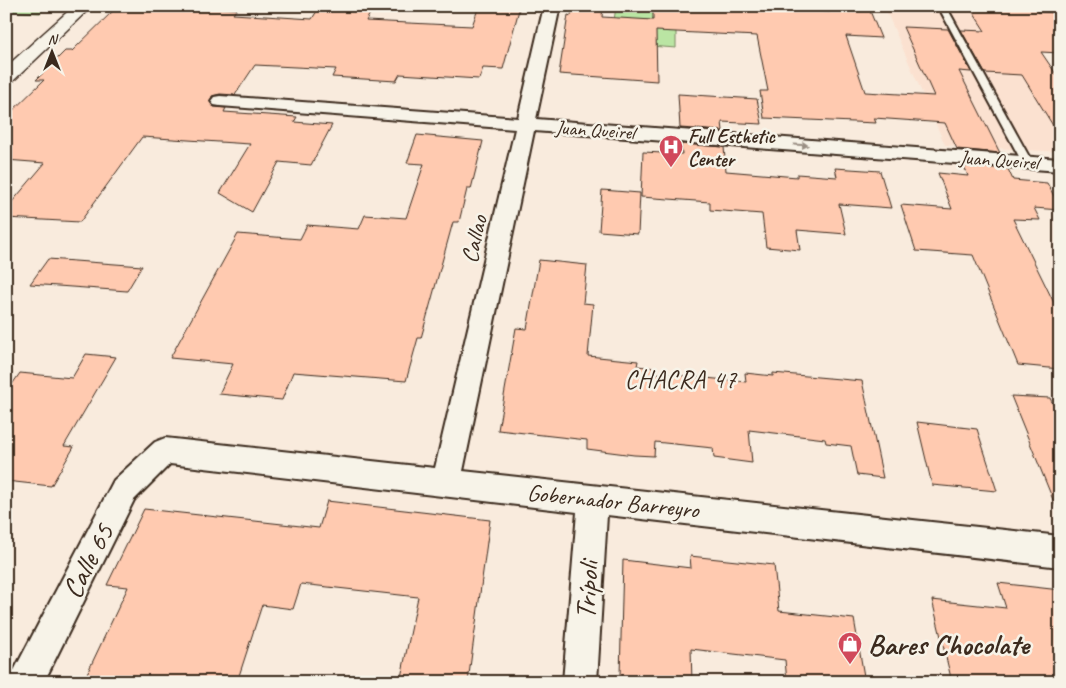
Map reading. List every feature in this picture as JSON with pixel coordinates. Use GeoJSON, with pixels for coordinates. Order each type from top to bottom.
{"type":"FeatureCollection","features":[{"type":"Feature","properties":{"kind":"main road"},"geometry":{"type":"LineString","coordinates":[[7,77],[84,6]]}},
{"type":"Feature","properties":{"kind":"street","name":"Callao"},"geometry":{"type":"LineString","coordinates":[[446,483],[552,6]]}},
{"type":"Feature","properties":{"kind":"street","name":"Juan Queirel"},"geometry":{"type":"LineString","coordinates":[[220,101],[1060,165]]}},
{"type":"Feature","properties":{"kind":"street","name":"Gobernador Barreyro"},"geometry":{"type":"LineString","coordinates":[[165,451],[1060,552]]}},
{"type":"Feature","properties":{"kind":"street","name":"Calle 65"},"geometry":{"type":"LineString","coordinates":[[25,682],[124,490],[165,451]]}},
{"type":"Feature","properties":{"kind":"street","name":"Trípoli"},"geometry":{"type":"LineString","coordinates":[[580,682],[593,499]]}},
{"type":"Feature","properties":{"kind":"lane"},"geometry":{"type":"LineString","coordinates":[[942,6],[1027,162]]}},
{"type":"Feature","properties":{"kind":"shaded area"},"geometry":{"type":"Polygon","coordinates":[[[884,6],[1010,6],[1060,80],[1060,152],[945,145],[884,6]]]}},
{"type":"Feature","properties":{"kind":"green space"},"geometry":{"type":"Polygon","coordinates":[[[6,6],[48,6],[40,13],[6,11],[6,6]]]}},
{"type":"Feature","properties":{"kind":"green space"},"geometry":{"type":"Polygon","coordinates":[[[616,6],[676,6],[676,48],[611,43],[616,6]]]}},
{"type":"Feature","properties":{"kind":"building"},"geometry":{"type":"Polygon","coordinates":[[[118,6],[186,6],[237,9],[233,14],[312,19],[320,6],[374,6],[366,21],[472,26],[479,6],[520,6],[503,69],[483,68],[479,79],[400,74],[396,81],[332,77],[336,69],[255,65],[235,95],[220,94],[212,96],[210,102],[214,107],[226,108],[224,112],[297,117],[294,122],[332,125],[311,165],[279,162],[252,212],[220,193],[250,144],[142,137],[80,222],[6,218],[6,209],[45,163],[6,160],[6,117],[44,80],[36,80],[65,51],[72,51],[118,6]]]}},
{"type":"Feature","properties":{"kind":"building"},"geometry":{"type":"Polygon","coordinates":[[[572,6],[603,6],[602,17],[653,20],[653,6],[750,6],[750,8],[830,12],[828,6],[868,6],[881,38],[846,36],[865,92],[934,96],[903,27],[948,29],[971,72],[959,71],[1000,153],[957,149],[945,123],[874,118],[876,123],[764,118],[760,91],[768,91],[757,36],[656,31],[657,81],[559,74],[568,15],[571,16],[572,6]]]}},
{"type":"Feature","properties":{"kind":"building"},"geometry":{"type":"Polygon","coordinates":[[[969,6],[1034,6],[1038,12],[1060,13],[1060,53],[1041,52],[1060,80],[1060,137],[1022,75],[985,73],[961,30],[985,31],[969,6]]]}},
{"type":"Feature","properties":{"kind":"building"},"geometry":{"type":"Polygon","coordinates":[[[678,94],[757,99],[762,124],[722,122],[723,131],[680,128],[678,94]]]}},
{"type":"Feature","properties":{"kind":"building"},"geometry":{"type":"Polygon","coordinates":[[[417,135],[483,141],[471,189],[467,189],[459,222],[453,222],[421,338],[418,338],[406,381],[293,372],[282,400],[219,394],[233,364],[170,358],[238,234],[300,239],[307,225],[359,229],[365,215],[406,218],[424,164],[407,163],[417,135]]]}},
{"type":"Feature","properties":{"kind":"building"},"geometry":{"type":"Polygon","coordinates":[[[681,144],[724,147],[726,171],[797,177],[797,174],[837,177],[835,168],[880,171],[891,208],[839,204],[846,234],[797,230],[800,250],[766,247],[762,214],[710,210],[710,202],[641,197],[643,152],[682,154],[681,144]]]}},
{"type":"Feature","properties":{"kind":"building"},"geometry":{"type":"Polygon","coordinates":[[[964,166],[1008,169],[1013,180],[1047,183],[1060,207],[1060,210],[1034,208],[1040,220],[1013,219],[1060,315],[1060,369],[1018,365],[973,255],[916,251],[901,205],[952,209],[938,173],[968,176],[964,166]]]}},
{"type":"Feature","properties":{"kind":"building"},"geometry":{"type":"Polygon","coordinates":[[[602,190],[640,193],[638,234],[599,231],[602,190]]]}},
{"type":"Feature","properties":{"kind":"building"},"geometry":{"type":"Polygon","coordinates":[[[48,259],[142,266],[127,291],[30,284],[48,259]]]}},
{"type":"Feature","properties":{"kind":"building"},"geometry":{"type":"Polygon","coordinates":[[[539,260],[587,265],[583,303],[593,304],[588,356],[638,361],[637,366],[656,368],[655,373],[746,382],[745,373],[773,376],[773,373],[862,381],[883,478],[857,475],[851,446],[826,443],[825,439],[749,430],[752,463],[714,458],[713,448],[655,442],[654,456],[634,455],[587,449],[587,440],[498,430],[516,328],[527,329],[539,260]]]}},
{"type":"Feature","properties":{"kind":"building"},"geometry":{"type":"Polygon","coordinates":[[[86,354],[116,357],[64,446],[74,447],[51,486],[6,481],[6,393],[20,373],[72,378],[86,354]]]}},
{"type":"Feature","properties":{"kind":"building"},"geometry":{"type":"Polygon","coordinates":[[[1011,396],[1050,398],[1060,419],[1060,517],[1011,396]]]}},
{"type":"Feature","properties":{"kind":"building"},"geometry":{"type":"Polygon","coordinates":[[[917,422],[977,429],[997,491],[932,485],[917,422]]]}},
{"type":"Feature","properties":{"kind":"building"},"geometry":{"type":"Polygon","coordinates":[[[327,501],[490,520],[468,682],[400,682],[418,597],[301,584],[293,609],[262,605],[237,682],[83,682],[128,587],[107,585],[144,509],[319,528],[327,501]]]}},
{"type":"Feature","properties":{"kind":"building"},"geometry":{"type":"Polygon","coordinates":[[[690,556],[774,565],[779,611],[854,619],[865,682],[787,682],[785,660],[691,649],[692,682],[669,682],[620,676],[623,560],[691,568],[690,556]]]}},
{"type":"Feature","properties":{"kind":"building"},"geometry":{"type":"Polygon","coordinates":[[[998,583],[1060,590],[1060,682],[952,682],[932,600],[1006,608],[998,583]]]}},
{"type":"Feature","properties":{"kind":"place","name":"Full Esthetic Center"},"geometry":{"type":"Point","coordinates":[671,168]}},
{"type":"Feature","properties":{"kind":"place","name":"Bares Chocolate"},"geometry":{"type":"Point","coordinates":[850,665]}},
{"type":"Feature","properties":{"kind":"district","name":"CHACRA 47"},"geometry":{"type":"Point","coordinates":[681,380]}}]}
